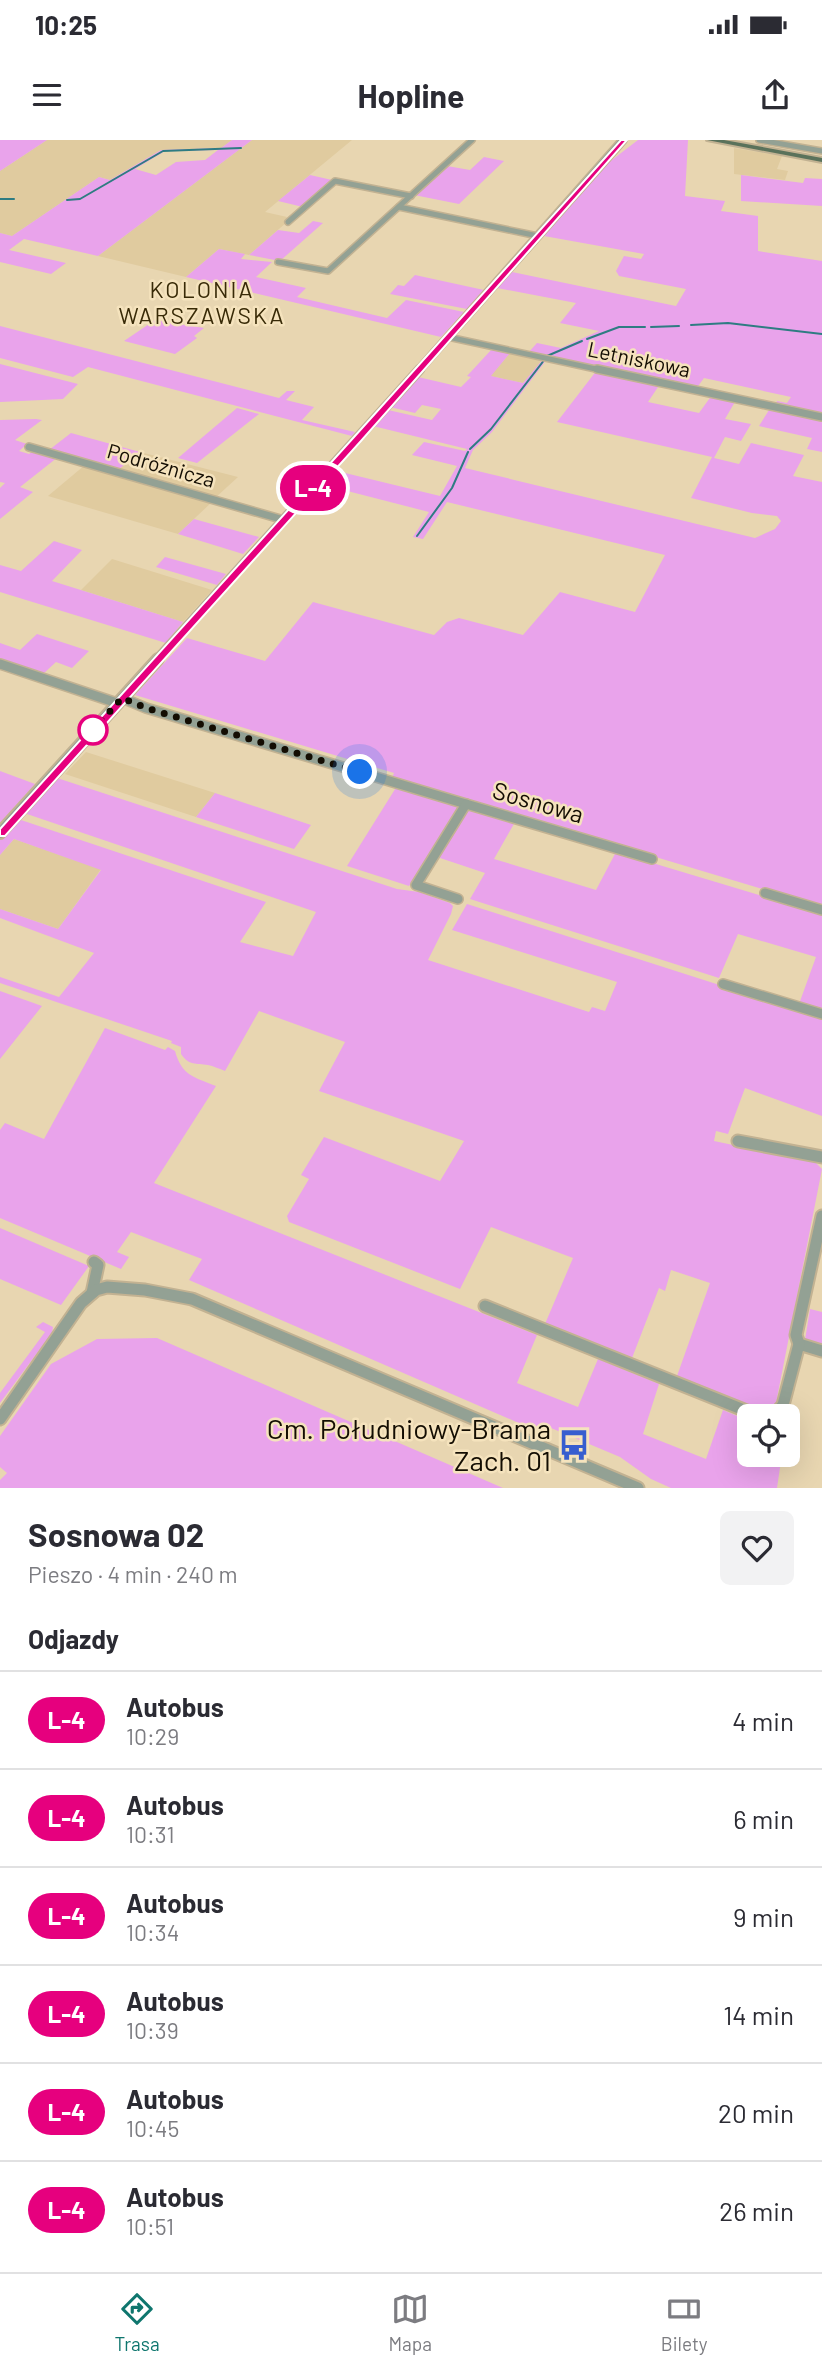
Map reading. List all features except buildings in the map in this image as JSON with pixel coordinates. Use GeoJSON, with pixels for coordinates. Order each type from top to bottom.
{"type":"FeatureCollection","features":[{"type":"Feature","properties":{"kind":"main road"},"geometry":{"type":"LineString","coordinates":[[711,140],[822,155]]}},
{"type":"Feature","properties":{"kind":"main road"},"geometry":{"type":"LineString","coordinates":[[738,140],[822,155]]}},
{"type":"Feature","properties":{"kind":"street"},"geometry":{"type":"LineString","coordinates":[[278,262],[328,271],[472,140]]}},
{"type":"Feature","properties":{"kind":"street"},"geometry":{"type":"LineString","coordinates":[[0,833],[623,140]]}},
{"type":"Feature","properties":{"kind":"street"},"geometry":{"type":"LineString","coordinates":[[759,140],[822,155]]}},
{"type":"Feature","properties":{"kind":"street"},"geometry":{"type":"LineString","coordinates":[[288,222],[335,180],[411,196]]}},
{"type":"Feature","properties":{"kind":"street"},"geometry":{"type":"LineString","coordinates":[[399,207],[538,236]]}},
{"type":"Feature","properties":{"kind":"street","name":"Letniskowa"},"geometry":{"type":"LineString","coordinates":[[448,337],[822,417]]}},
{"type":"Feature","properties":{"kind":"street","name":"Podróżnicza"},"geometry":{"type":"LineString","coordinates":[[29,447],[284,520]]}},
{"type":"Feature","properties":{"kind":"street"},"geometry":{"type":"LineString","coordinates":[[0,664],[466,804]]}},
{"type":"Feature","properties":{"kind":"street","name":"Sosnowa"},"geometry":{"type":"LineString","coordinates":[[458,900],[416,885],[466,804],[652,859]]}},
{"type":"Feature","properties":{"kind":"street"},"geometry":{"type":"LineString","coordinates":[[765,893],[822,910]]}},
{"type":"Feature","properties":{"kind":"street"},"geometry":{"type":"LineString","coordinates":[[723,984],[822,1014]]}},
{"type":"Feature","properties":{"kind":"street"},"geometry":{"type":"LineString","coordinates":[[738,1141],[822,1157]]}},
{"type":"Feature","properties":{"kind":"street"},"geometry":{"type":"LineString","coordinates":[[783,1404],[799,1344],[796,1335],[822,1216]]}},
{"type":"Feature","properties":{"kind":"street"},"geometry":{"type":"LineString","coordinates":[[92,1293],[98,1265],[94,1262]]}},
{"type":"Feature","properties":{"kind":"street"},"geometry":{"type":"LineString","coordinates":[[0,1419],[81,1303],[92,1293],[106,1288],[165,1292],[191,1299],[638,1488]]}},
{"type":"Feature","properties":{"kind":"street"},"geometry":{"type":"LineString","coordinates":[[485,1306],[737,1407]]}},
{"type":"Feature","properties":{"kind":"street"},"geometry":{"type":"LineString","coordinates":[[799,1344],[822,1351]]}},
{"type":"Feature","properties":{"kind":"shaded area"},"geometry":{"type":"Polygon","coordinates":[[[0,140],[47,140],[0,171],[0,140]]]}},
{"type":"Feature","properties":{"kind":"shaded area"},"geometry":{"type":"Polygon","coordinates":[[[47,140],[232,140],[221,148],[161,150],[110,180],[99,177],[12,236],[0,233],[0,171],[47,140]]]}},
{"type":"Feature","properties":{"kind":"shaded area"},"geometry":{"type":"Polygon","coordinates":[[[232,140],[252,140],[98,256],[24,239],[9,250],[66,263],[51,274],[0,262],[0,233],[12,236],[99,177],[110,180],[161,150],[221,148],[232,140]],[[218,150],[165,151],[135,169],[156,175],[176,162],[205,160],[218,150]]]}},
{"type":"Feature","properties":{"kind":"shaded area"},"geometry":{"type":"Polygon","coordinates":[[[252,140],[352,140],[265,212],[287,217],[284,221],[287,222],[249,255],[219,249],[186,277],[98,256],[252,140]]]}},
{"type":"Feature","properties":{"kind":"shaded area"},"geometry":{"type":"Polygon","coordinates":[[[638,140],[688,140],[685,196],[725,201],[721,211],[758,216],[758,251],[822,261],[822,416],[775,406],[777,401],[787,403],[791,397],[704,378],[696,389],[528,353],[537,343],[561,348],[599,331],[560,323],[576,303],[497,288],[512,272],[676,306],[686,289],[619,276],[616,271],[624,256],[641,259],[644,254],[544,236],[608,163],[638,140]]]}},
{"type":"Feature","properties":{"kind":"shaded area"},"geometry":{"type":"Polygon","coordinates":[[[734,148],[782,156],[777,169],[788,171],[785,180],[734,174],[734,148]]]}},
{"type":"Feature","properties":{"kind":"shaded area"},"geometry":{"type":"Polygon","coordinates":[[[484,157],[504,161],[459,204],[414,195],[447,166],[470,170],[484,157]]]}},
{"type":"Feature","properties":{"kind":"shaded area"},"geometry":{"type":"Polygon","coordinates":[[[310,175],[332,180],[303,207],[278,201],[310,175]]]}},
{"type":"Feature","properties":{"kind":"shaded area"},"geometry":{"type":"Polygon","coordinates":[[[741,175],[803,183],[805,178],[822,179],[822,206],[741,201],[741,175]]]}},
{"type":"Feature","properties":{"kind":"shaded area"},"geometry":{"type":"Polygon","coordinates":[[[313,221],[323,223],[280,261],[249,255],[278,230],[299,233],[313,221]]]}},
{"type":"Feature","properties":{"kind":"shaded area"},"geometry":{"type":"Polygon","coordinates":[[[219,249],[245,254],[241,259],[272,262],[256,277],[306,288],[297,297],[387,318],[406,300],[464,312],[441,337],[186,277],[219,249]]]}},
{"type":"Feature","properties":{"kind":"shaded area"},"geometry":{"type":"Polygon","coordinates":[[[415,275],[484,290],[467,309],[390,294],[398,285],[404,286],[415,275]]]}},
{"type":"Feature","properties":{"kind":"shaded area"},"geometry":{"type":"Polygon","coordinates":[[[155,320],[204,328],[194,336],[197,338],[175,354],[124,341],[155,320]]]}},
{"type":"Feature","properties":{"kind":"shaded area"},"geometry":{"type":"Polygon","coordinates":[[[0,326],[279,398],[287,391],[295,391],[286,400],[314,407],[302,420],[355,432],[352,436],[88,367],[73,377],[0,358],[0,326]]]}},
{"type":"Feature","properties":{"kind":"shaded area"},"geometry":{"type":"Polygon","coordinates":[[[492,349],[510,353],[491,376],[523,383],[544,358],[547,359],[492,432],[473,450],[465,468],[755,538],[775,529],[781,521],[777,516],[752,513],[691,498],[712,457],[557,422],[597,370],[660,384],[648,402],[699,413],[712,395],[736,400],[725,419],[751,424],[741,441],[725,437],[714,458],[739,464],[751,443],[804,455],[793,476],[822,482],[822,907],[392,778],[394,773],[135,695],[187,638],[265,661],[313,602],[434,635],[447,622],[459,618],[523,635],[560,592],[635,612],[665,555],[447,502],[423,539],[413,537],[429,512],[324,485],[336,472],[341,472],[440,496],[457,466],[412,455],[424,442],[465,451],[467,449],[373,426],[388,410],[432,420],[441,409],[422,405],[415,413],[390,407],[418,377],[461,387],[471,377],[467,376],[492,349]]]}},
{"type":"Feature","properties":{"kind":"shaded area"},"geometry":{"type":"Polygon","coordinates":[[[510,353],[543,360],[523,383],[490,376],[510,353]]]}},
{"type":"Feature","properties":{"kind":"shaded area"},"geometry":{"type":"Polygon","coordinates":[[[0,364],[78,384],[63,399],[0,402],[0,364]]]}},
{"type":"Feature","properties":{"kind":"shaded area"},"geometry":{"type":"Polygon","coordinates":[[[237,408],[259,414],[197,463],[178,458],[237,408]]]}},
{"type":"Feature","properties":{"kind":"shaded area"},"geometry":{"type":"Polygon","coordinates":[[[774,408],[822,418],[822,452],[807,449],[812,438],[759,426],[769,410],[774,408]]]}},
{"type":"Feature","properties":{"kind":"shaded area"},"geometry":{"type":"Polygon","coordinates":[[[0,420],[42,420],[15,440],[27,444],[19,451],[29,454],[35,450],[58,457],[20,487],[33,492],[0,519],[0,488],[5,483],[0,482],[0,420]]]}},
{"type":"Feature","properties":{"kind":"shaded area"},"geometry":{"type":"Polygon","coordinates":[[[71,433],[140,452],[118,470],[49,450],[71,433]]]}},
{"type":"Feature","properties":{"kind":"shaded area"},"geometry":{"type":"Polygon","coordinates":[[[140,452],[238,477],[215,498],[118,470],[140,452]]]}},
{"type":"Feature","properties":{"kind":"shaded area"},"geometry":{"type":"Polygon","coordinates":[[[85,465],[213,501],[178,534],[48,496],[85,465]]]}},
{"type":"Feature","properties":{"kind":"shaded area"},"geometry":{"type":"Polygon","coordinates":[[[194,519],[259,537],[243,554],[178,534],[194,519]]]}},
{"type":"Feature","properties":{"kind":"shaded area"},"geometry":{"type":"Polygon","coordinates":[[[54,541],[82,550],[52,581],[183,622],[166,643],[0,592],[0,565],[21,571],[54,541]]]}},
{"type":"Feature","properties":{"kind":"shaded area"},"geometry":{"type":"Polygon","coordinates":[[[165,557],[226,574],[217,585],[156,567],[165,557]]]}},
{"type":"Feature","properties":{"kind":"shaded area"},"geometry":{"type":"Polygon","coordinates":[[[112,559],[212,590],[183,622],[81,590],[112,559]]]}},
{"type":"Feature","properties":{"kind":"shaded area"},"geometry":{"type":"Polygon","coordinates":[[[37,634],[89,651],[72,668],[56,662],[43,674],[0,660],[0,643],[20,650],[37,634]]]}},
{"type":"Feature","properties":{"kind":"shaded area"},"geometry":{"type":"Polygon","coordinates":[[[86,752],[215,793],[196,817],[65,774],[86,752]]]}},
{"type":"Feature","properties":{"kind":"shaded area"},"geometry":{"type":"Polygon","coordinates":[[[0,771],[35,784],[0,823],[0,771]]]}},
{"type":"Feature","properties":{"kind":"shaded area"},"geometry":{"type":"Polygon","coordinates":[[[57,778],[397,889],[419,892],[453,906],[428,960],[589,1012],[592,1007],[605,1011],[617,982],[452,930],[467,904],[822,1018],[822,1116],[745,1088],[728,1134],[716,1131],[714,1141],[815,1162],[822,1169],[776,1404],[745,1404],[677,1376],[710,1283],[671,1270],[665,1291],[659,1288],[632,1358],[545,1324],[573,1258],[491,1227],[460,1289],[289,1222],[287,1216],[309,1179],[301,1175],[324,1137],[440,1181],[464,1141],[319,1091],[345,1042],[259,1011],[225,1071],[190,1062],[181,1054],[181,1047],[171,1043],[172,1041],[0,983],[0,977],[59,997],[94,953],[0,918],[0,909],[58,929],[101,870],[14,839],[0,855],[0,840],[18,819],[266,902],[240,942],[293,956],[316,912],[24,813],[57,778]]]}},
{"type":"Feature","properties":{"kind":"shaded area"},"geometry":{"type":"Polygon","coordinates":[[[397,786],[460,805],[409,886],[347,866],[397,786]]]}},
{"type":"Feature","properties":{"kind":"shaded area"},"geometry":{"type":"Polygon","coordinates":[[[215,793],[311,825],[294,849],[196,817],[215,793]]]}},
{"type":"Feature","properties":{"kind":"shaded area"},"geometry":{"type":"Polygon","coordinates":[[[468,807],[515,822],[494,859],[596,890],[616,852],[822,914],[822,1011],[799,1004],[816,957],[738,934],[719,978],[470,899],[485,873],[437,857],[468,807]]]}},
{"type":"Feature","properties":{"kind":"shaded area"},"geometry":{"type":"Polygon","coordinates":[[[14,839],[101,869],[58,929],[0,909],[0,855],[14,839]]]}},
{"type":"Feature","properties":{"kind":"shaded area"},"geometry":{"type":"Polygon","coordinates":[[[0,991],[42,1006],[0,1059],[0,991]]]}},
{"type":"Feature","properties":{"kind":"shaded area"},"geometry":{"type":"Polygon","coordinates":[[[105,1028],[165,1050],[168,1047],[175,1051],[185,1071],[216,1086],[154,1183],[537,1335],[517,1383],[578,1407],[598,1359],[659,1384],[643,1434],[706,1459],[723,1410],[737,1416],[737,1467],[780,1467],[777,1488],[671,1488],[651,1479],[620,1457],[551,1428],[521,1424],[189,1280],[202,1259],[131,1232],[117,1252],[129,1257],[121,1269],[0,1218],[0,1130],[5,1123],[44,1139],[105,1028]]]}},
{"type":"Feature","properties":{"kind":"shaded area"},"geometry":{"type":"Polygon","coordinates":[[[0,1228],[89,1266],[61,1305],[0,1279],[0,1228]]]}},
{"type":"Feature","properties":{"kind":"shaded area"},"geometry":{"type":"Polygon","coordinates":[[[810,1309],[822,1312],[822,1345],[805,1340],[810,1309]]]}},
{"type":"Feature","properties":{"kind":"shaded area"},"geometry":{"type":"Polygon","coordinates":[[[43,1322],[53,1327],[52,1333],[0,1403],[0,1393],[45,1332],[36,1327],[43,1322]]]}},
{"type":"Feature","properties":{"kind":"shaded area"},"geometry":{"type":"Polygon","coordinates":[[[157,1338],[503,1488],[0,1488],[0,1480],[7,1473],[0,1467],[0,1436],[51,1364],[97,1339],[157,1338]]]}},
{"type":"Feature","properties":{"kind":"waterway"},"geometry":{"type":"LineString","coordinates":[[67,200],[80,199],[163,151],[241,148]]}},
{"type":"Feature","properties":{"kind":"waterway"},"geometry":{"type":"LineString","coordinates":[[0,199],[14,199]]}},
{"type":"Feature","properties":{"kind":"waterway"},"geometry":{"type":"LineString","coordinates":[[691,325],[728,323],[822,334]]}},
{"type":"Feature","properties":{"kind":"waterway"},"geometry":{"type":"LineString","coordinates":[[651,327],[679,326]]}},
{"type":"Feature","properties":{"kind":"waterway"},"geometry":{"type":"LineString","coordinates":[[587,339],[619,327],[645,327]]}},
{"type":"Feature","properties":{"kind":"waterway"},"geometry":{"type":"LineString","coordinates":[[547,356],[582,341]]}},
{"type":"Feature","properties":{"kind":"waterway"},"geometry":{"type":"LineString","coordinates":[[470,449],[491,429],[545,359]]}},
{"type":"Feature","properties":{"kind":"waterway"},"geometry":{"type":"LineString","coordinates":[[417,536],[452,488],[468,452]]}},
{"type":"Feature","properties":{"kind":"bus line","name":"L-4"},"geometry":{"type":"LineString","coordinates":[[0,833],[623,140]]}},
{"type":"Feature","properties":{"kind":"place","name":"Cm. Południowy-Brama Zach. 01"},"geometry":{"type":"Point","coordinates":[574,1445]}},
{"type":"Feature","properties":{"kind":"district","name":"KOLONIA WARSZAWSKA"},"geometry":{"type":"Point","coordinates":[202,303]}},
{"type":"Feature","properties":{"kind":"route"},"geometry":{"type":"LineString","coordinates":[[93,730],[122,698],[146,708],[360,772]]}}]}
